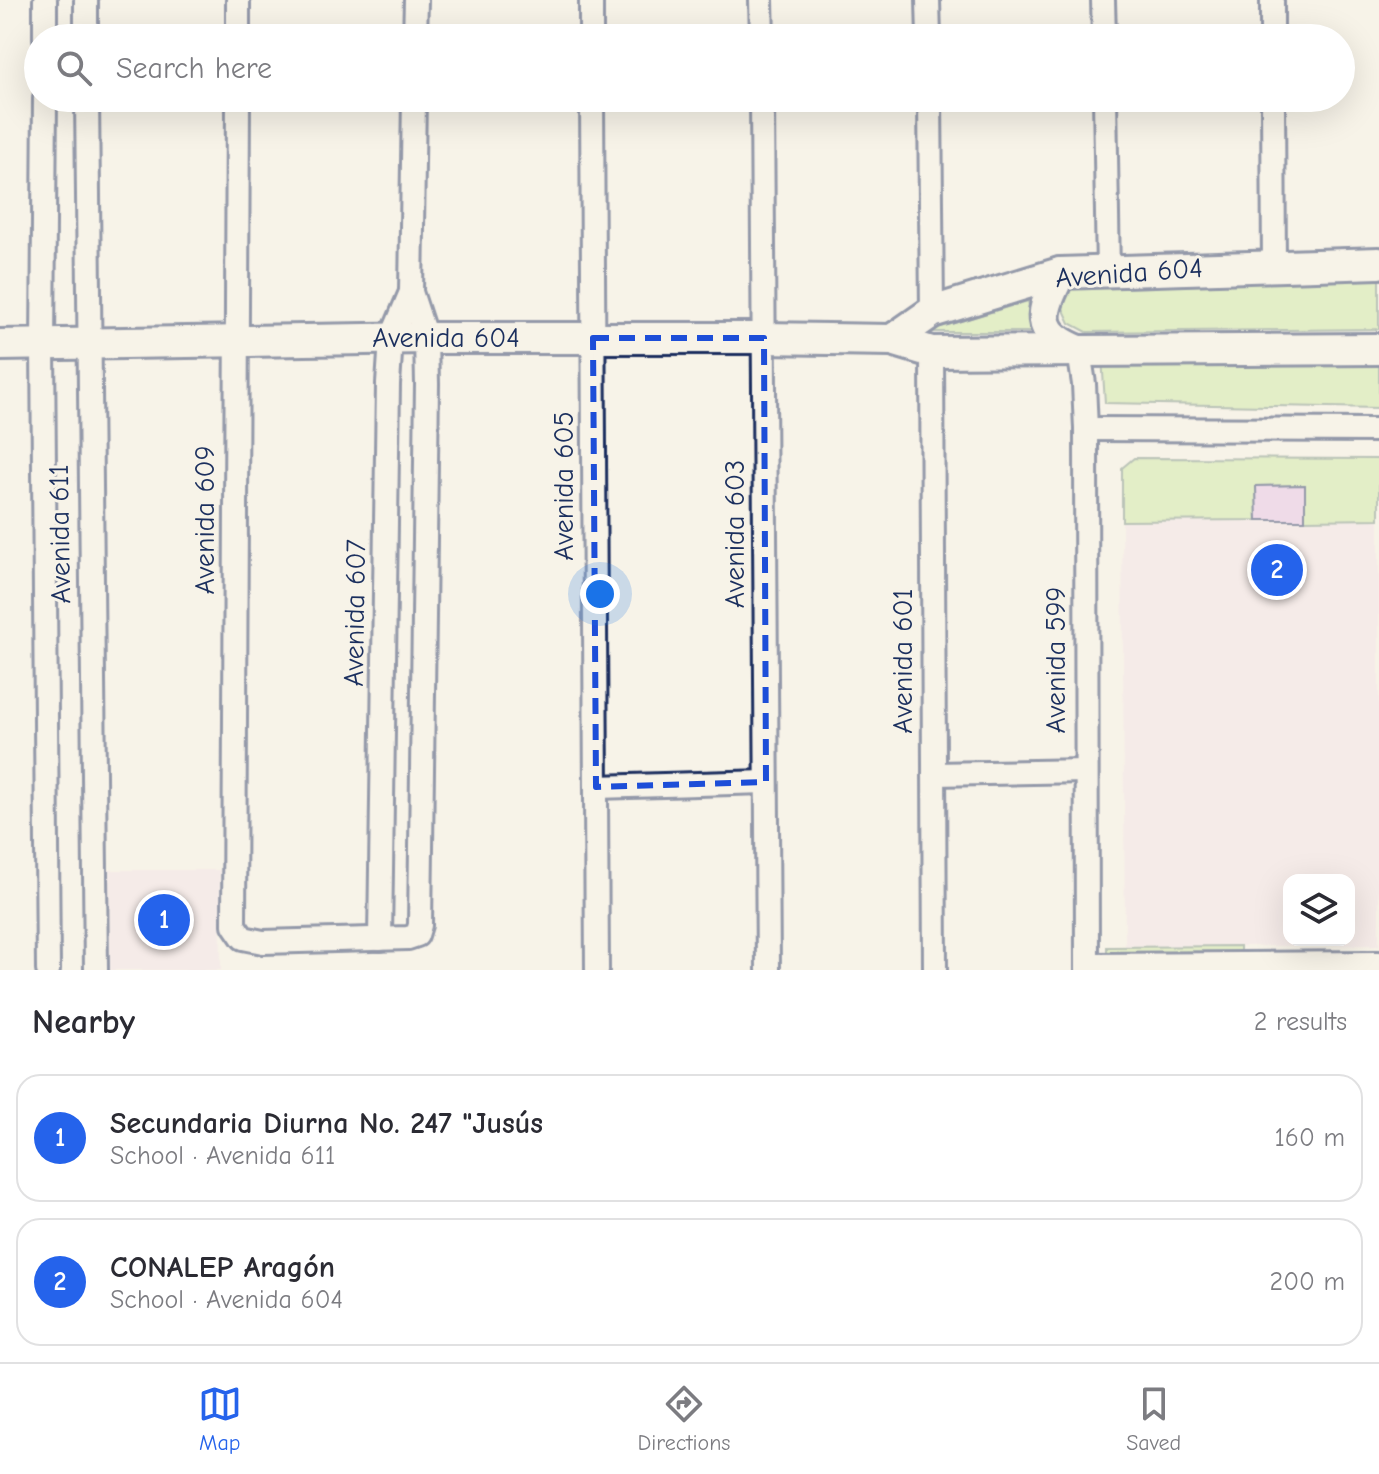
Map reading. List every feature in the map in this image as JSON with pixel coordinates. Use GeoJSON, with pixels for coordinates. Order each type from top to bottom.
{"type":"FeatureCollection","features":[{"type":"Feature","properties":{"kind":"street"},"geometry":{"type":"LineString","coordinates":[[45,0],[45,24]]}},
{"type":"Feature","properties":{"kind":"street"},"geometry":{"type":"LineString","coordinates":[[86,0],[86,24]]}},
{"type":"Feature","properties":{"kind":"street"},"geometry":{"type":"LineString","coordinates":[[238,0],[238,24]]}},
{"type":"Feature","properties":{"kind":"street"},"geometry":{"type":"LineString","coordinates":[[415,24],[416,0]]}},
{"type":"Feature","properties":{"kind":"street"},"geometry":{"type":"LineString","coordinates":[[591,0],[591,24]]}},
{"type":"Feature","properties":{"kind":"street"},"geometry":{"type":"LineString","coordinates":[[761,0],[762,24]]}},
{"type":"Feature","properties":{"kind":"street"},"geometry":{"type":"LineString","coordinates":[[928,0],[929,24]]}},
{"type":"Feature","properties":{"kind":"street"},"geometry":{"type":"LineString","coordinates":[[1103,0],[1104,24]]}},
{"type":"Feature","properties":{"kind":"street"},"geometry":{"type":"LineString","coordinates":[[1272,0],[1272,24]]}},
{"type":"Feature","properties":{"kind":"street","name":"Avenida 611"},"geometry":{"type":"LineString","coordinates":[[45,112],[43,345],[48,970]]}},
{"type":"Feature","properties":{"kind":"street","name":"Avenida 611"},"geometry":{"type":"LineString","coordinates":[[87,112],[87,344],[96,970]]}},
{"type":"Feature","properties":{"kind":"street","name":"Avenida 609"},"geometry":{"type":"LineString","coordinates":[[238,112],[234,925],[243,938],[263,942],[380,939]]}},
{"type":"Feature","properties":{"kind":"street","name":"Avenida 607"},"geometry":{"type":"LineString","coordinates":[[411,292],[391,339],[380,939],[417,935],[420,925],[426,338],[411,292],[414,112]]}},
{"type":"Feature","properties":{"kind":"street","name":"Avenida 605"},"geometry":{"type":"LineString","coordinates":[[592,112],[597,970]]}},
{"type":"Feature","properties":{"kind":"street","name":"Avenida 603"},"geometry":{"type":"LineString","coordinates":[[762,112],[768,970]]}},
{"type":"Feature","properties":{"kind":"street"},"geometry":{"type":"LineString","coordinates":[[930,112],[932,312]]}},
{"type":"Feature","properties":{"kind":"street"},"geometry":{"type":"LineString","coordinates":[[1105,112],[1108,272]]}},
{"type":"Feature","properties":{"kind":"street"},"geometry":{"type":"LineString","coordinates":[[1273,112],[1274,266]]}},
{"type":"Feature","properties":{"kind":"street","name":"Avenida 604"},"geometry":{"type":"LineString","coordinates":[[892,340],[932,312],[1060,273],[1379,263]]}},
{"type":"Feature","properties":{"kind":"street"},"geometry":{"type":"LineString","coordinates":[[1060,273],[1046,302],[1044,318],[1056,342],[1079,351]]}},
{"type":"Feature","properties":{"kind":"street","name":"Avenida 604"},"geometry":{"type":"LineString","coordinates":[[0,345],[236,339],[764,338],[892,340],[932,352],[1379,349]]}},
{"type":"Feature","properties":{"kind":"street","name":"Avenida 599"},"geometry":{"type":"LineString","coordinates":[[1079,351],[1086,429],[1087,968]]}},
{"type":"Feature","properties":{"kind":"street","name":"Avenida 601"},"geometry":{"type":"LineString","coordinates":[[932,352],[935,970]]}},
{"type":"Feature","properties":{"kind":"street"},"geometry":{"type":"LineString","coordinates":[[1086,429],[1379,430]]}},
{"type":"Feature","properties":{"kind":"street"},"geometry":{"type":"LineString","coordinates":[[934,774],[1086,771]]}},
{"type":"Feature","properties":{"kind":"street"},"geometry":{"type":"LineString","coordinates":[[596,787],[766,782]]}},
{"type":"Feature","properties":{"kind":"street"},"geometry":{"type":"LineString","coordinates":[[1087,968],[1379,963]]}},
{"type":"Feature","properties":{"kind":"highlighted area"},"geometry":{"type":"Polygon","coordinates":[[[593,338],[764,338],[766,782],[596,787],[593,338]]]}},
{"type":"Feature","properties":{"kind":"shaded area"},"geometry":{"type":"Polygon","coordinates":[[[1379,519],[1379,945],[1355,945],[1355,874],[1283,874],[1283,946],[1125,947],[1122,521],[1379,519]]]}},
{"type":"Feature","properties":{"kind":"shaded area"},"geometry":{"type":"Polygon","coordinates":[[[107,870],[220,870],[221,970],[108,970],[107,870]]]}},
{"type":"Feature","properties":{"kind":"green space"},"geometry":{"type":"Polygon","coordinates":[[[1379,274],[1379,329],[1087,332],[1070,323],[1063,308],[1070,288],[1086,278],[1379,274]]]}},
{"type":"Feature","properties":{"kind":"green space"},"geometry":{"type":"Polygon","coordinates":[[[1028,301],[1035,332],[924,332],[1028,301]]]}},
{"type":"Feature","properties":{"kind":"green space"},"geometry":{"type":"Polygon","coordinates":[[[1379,356],[1379,408],[1105,403],[1102,357],[1379,356]]]}},
{"type":"Feature","properties":{"kind":"green space"},"geometry":{"type":"Polygon","coordinates":[[[1134,458],[1379,459],[1379,519],[1305,520],[1304,485],[1256,486],[1257,520],[1122,521],[1122,468],[1134,458]]]}},
{"type":"Feature","properties":{"kind":"green space"},"geometry":{"type":"Polygon","coordinates":[[[1240,946],[1240,970],[1107,970],[1107,947],[1240,946]]]}},
{"type":"Feature","properties":{"kind":"building"},"geometry":{"type":"Polygon","coordinates":[[[1305,485],[1305,520],[1257,520],[1256,486],[1305,485]]]}},
{"type":"Feature","properties":{"kind":"place","name":"CONALEP Aragón"},"geometry":{"type":"Point","coordinates":[1277,570]}},
{"type":"Feature","properties":{"kind":"place","name":"Secundaria Diurna No. 247 \"Jusús"},"geometry":{"type":"Point","coordinates":[164,920]}}]}
